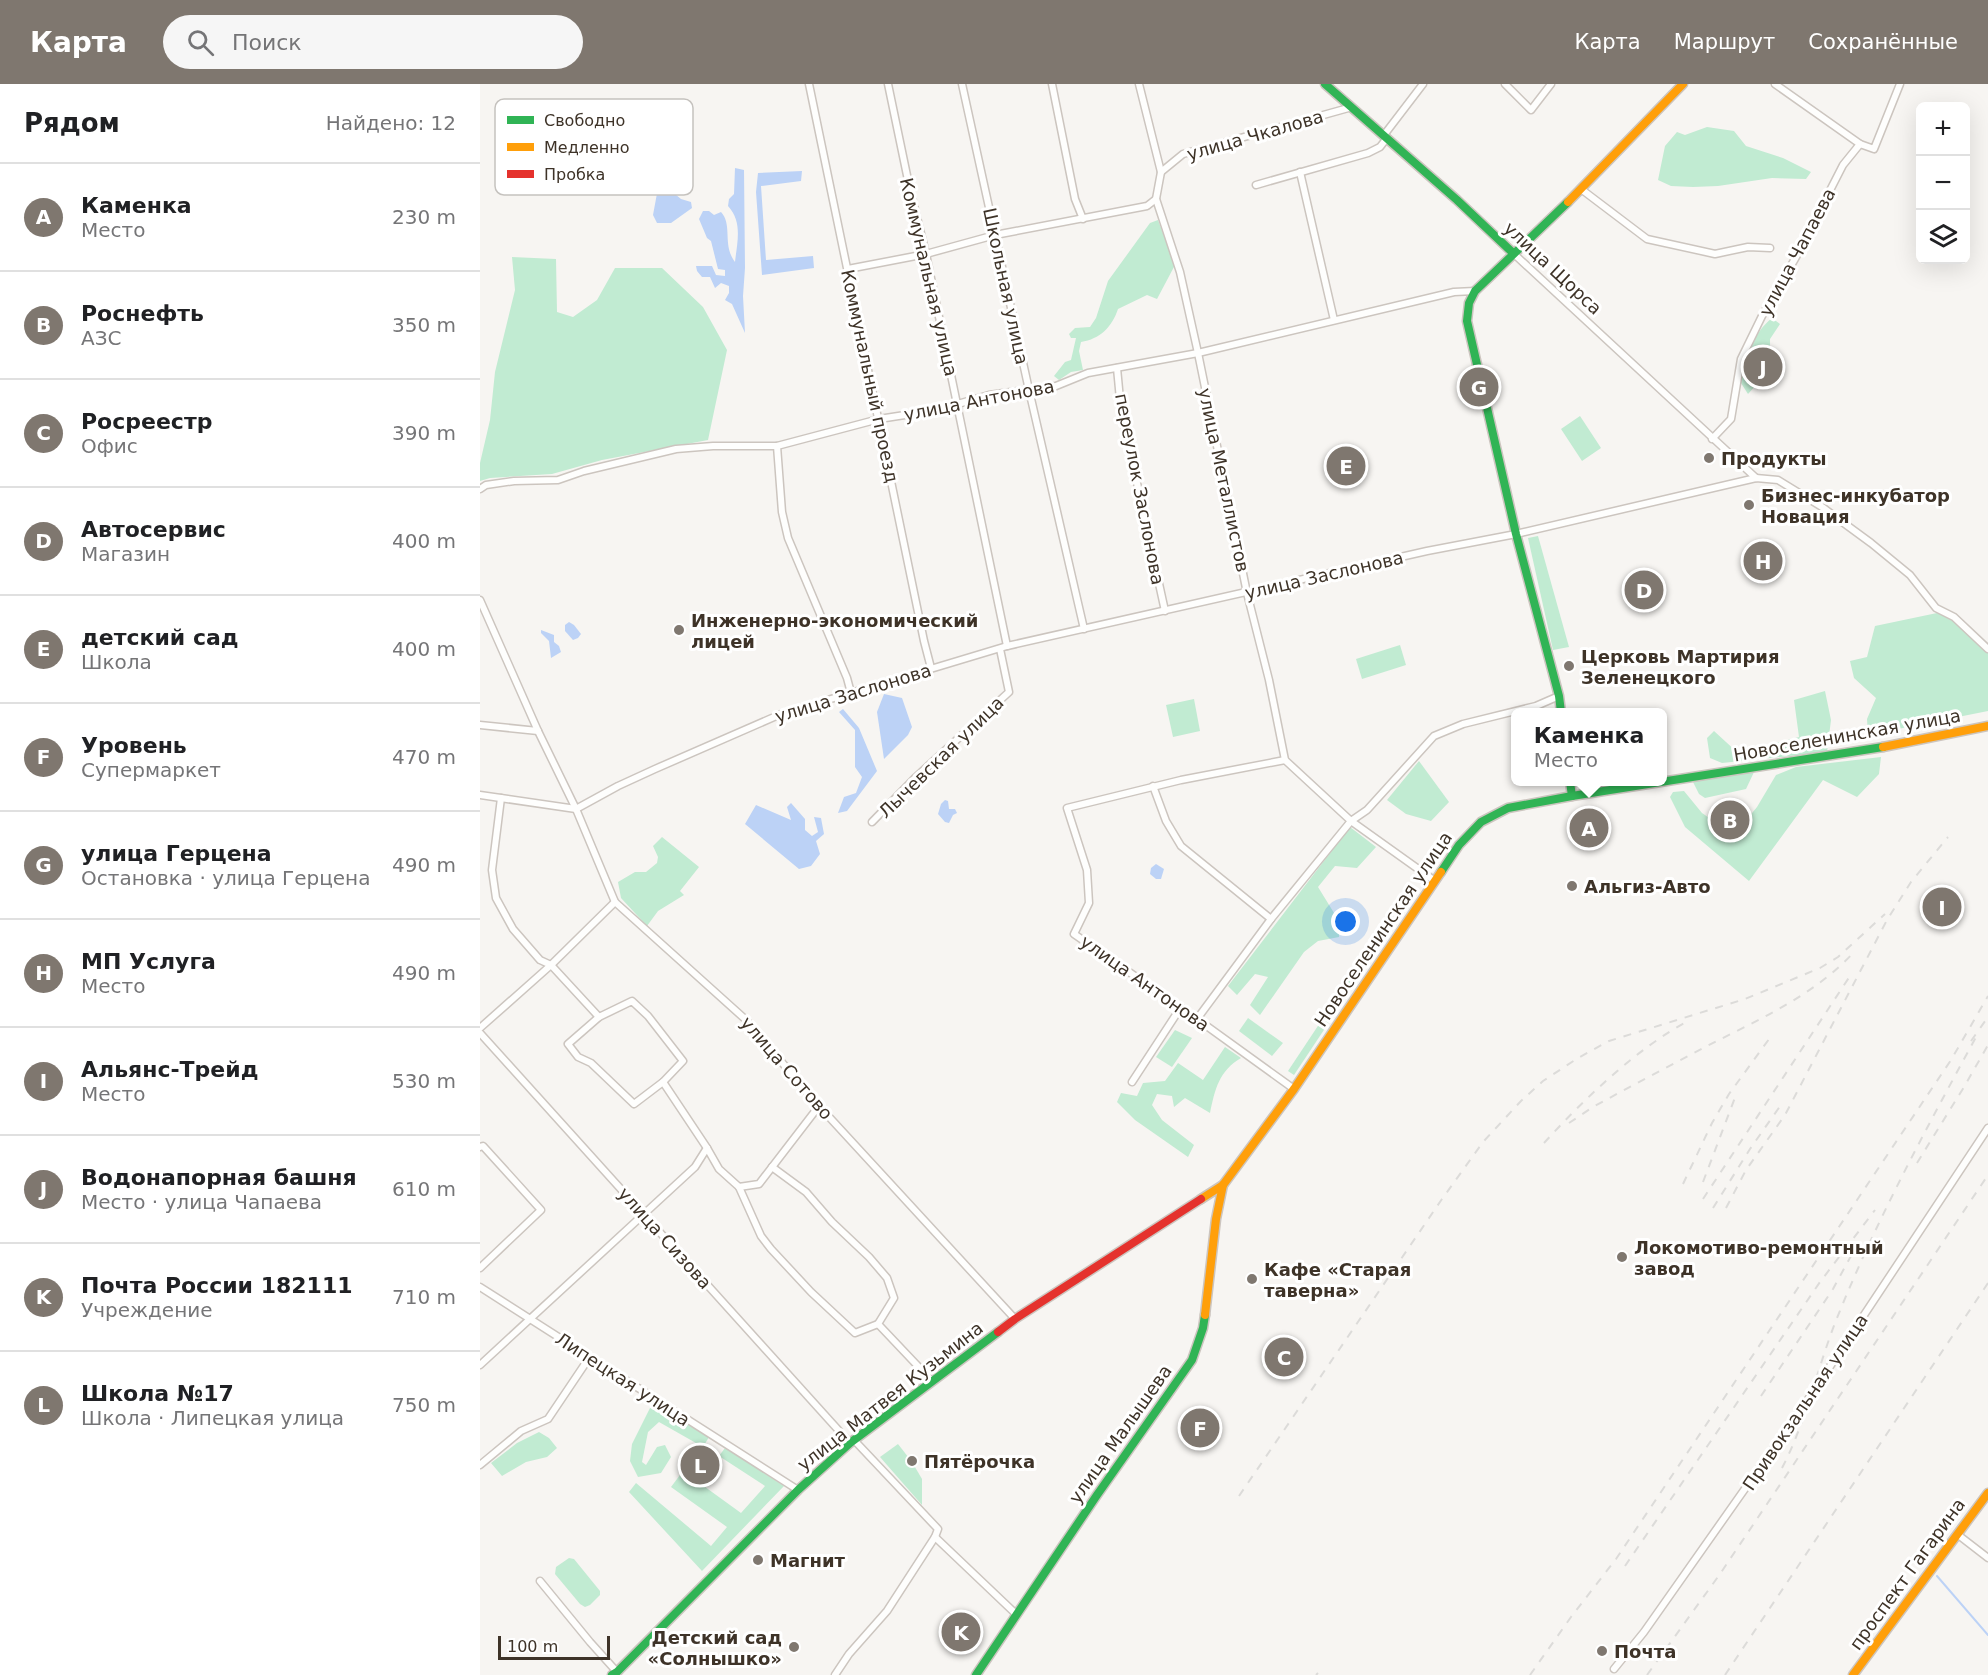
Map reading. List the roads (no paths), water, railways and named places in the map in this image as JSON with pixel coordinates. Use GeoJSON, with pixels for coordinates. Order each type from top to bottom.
{"type":"FeatureCollection","features":[{"type":"Feature","properties":{"kind":"main road","name":"улица Щорса"},"geometry":{"type":"LineString","coordinates":[[1324,84],[1457,200],[1513,253]]}},
{"type":"Feature","properties":{"kind":"main road"},"geometry":{"type":"LineString","coordinates":[[1560,708],[1516,534],[1467,321],[1469,303],[1475,291],[1581,189],[1683,84]]}},
{"type":"Feature","properties":{"kind":"main road","name":"Новоселенинская улица"},"geometry":{"type":"LineString","coordinates":[[1667,781],[1863,751],[1988,726]]}},
{"type":"Feature","properties":{"kind":"main road"},"geometry":{"type":"LineString","coordinates":[[1571,786],[1572,796]]}},
{"type":"Feature","properties":{"kind":"main road","name":"Новоселенинская улица"},"geometry":{"type":"LineString","coordinates":[[1222,1185],[1294,1089],[1459,845],[1480,822],[1508,808],[1637,786]]}},
{"type":"Feature","properties":{"kind":"main road","name":"улица Матвея Кузьмина"},"geometry":{"type":"LineString","coordinates":[[615,1674],[798,1490],[852,1441],[1015,1319],[1222,1185]]}},
{"type":"Feature","properties":{"kind":"main road","name":"улица Малышева"},"geometry":{"type":"LineString","coordinates":[[976,1675],[1097,1495],[1192,1360],[1203,1328],[1222,1185]]}},
{"type":"Feature","properties":{"kind":"main road","name":"проспект Гагарина"},"geometry":{"type":"LineString","coordinates":[[1853,1675],[1988,1493]]}},
{"type":"Feature","properties":{"kind":"street","name":"Коммунальный проезд"},"geometry":{"type":"LineString","coordinates":[[809,84],[931,668]]}},
{"type":"Feature","properties":{"kind":"street","name":"Коммунальная улица"},"geometry":{"type":"LineString","coordinates":[[888,84],[957,404],[1003,647],[1009,692]]}},
{"type":"Feature","properties":{"kind":"street","name":"Школьная улица"},"geometry":{"type":"LineString","coordinates":[[962,84],[1084,629]]}},
{"type":"Feature","properties":{"kind":"street"},"geometry":{"type":"LineString","coordinates":[[1052,84],[1075,199],[1083,219]]}},
{"type":"Feature","properties":{"kind":"street","name":"улица Металлистов"},"geometry":{"type":"LineString","coordinates":[[1139,84],[1161,171],[1156,199],[1180,272],[1247,592],[1269,680],[1285,760]]}},
{"type":"Feature","properties":{"kind":"street"},"geometry":{"type":"LineString","coordinates":[[1256,185],[1368,153],[1380,147],[1423,84]]}},
{"type":"Feature","properties":{"kind":"street"},"geometry":{"type":"LineString","coordinates":[[1505,84],[1531,110],[1551,84]]}},
{"type":"Feature","properties":{"kind":"street"},"geometry":{"type":"LineString","coordinates":[[1775,84],[1860,144]]}},
{"type":"Feature","properties":{"kind":"street","name":"улица Чапаева"},"geometry":{"type":"LineString","coordinates":[[1712,439],[1731,419],[1741,359],[1762,316],[1796,257],[1843,165],[1860,144],[1874,148],[1900,84]]}},
{"type":"Feature","properties":{"kind":"street","name":"улица Чкалова"},"geometry":{"type":"LineString","coordinates":[[1161,171],[1183,154],[1352,107]]}},
{"type":"Feature","properties":{"kind":"street"},"geometry":{"type":"LineString","coordinates":[[1300,172],[1334,320]]}},
{"type":"Feature","properties":{"kind":"street"},"geometry":{"type":"LineString","coordinates":[[1581,189],[1647,239],[1715,254],[1748,248],[1770,248]]}},
{"type":"Feature","properties":{"kind":"street"},"geometry":{"type":"LineString","coordinates":[[848,269],[926,254],[995,235],[1147,206],[1156,199]]}},
{"type":"Feature","properties":{"kind":"street","name":"улица Щорса"},"geometry":{"type":"LineString","coordinates":[[1513,253],[1756,478]]}},
{"type":"Feature","properties":{"kind":"street","name":"улица Антонова"},"geometry":{"type":"LineString","coordinates":[[480,489],[486,485],[514,481],[558,480],[584,471],[676,449],[713,446],[777,446],[879,419],[937,410],[989,395],[1056,386],[1088,373],[1198,353],[1454,292],[1475,291]]}},
{"type":"Feature","properties":{"kind":"street","name":"переулок Заслонова"},"geometry":{"type":"LineString","coordinates":[[1117,368],[1123,420],[1165,611]]}},
{"type":"Feature","properties":{"kind":"street"},"geometry":{"type":"LineString","coordinates":[[777,446],[782,512],[788,538],[847,678],[851,693]]}},
{"type":"Feature","properties":{"kind":"street","name":"улица Заслонова"},"geometry":{"type":"LineString","coordinates":[[576,810],[618,786],[781,714],[1003,647],[1427,551],[1516,534],[1756,478],[1778,480],[1822,507],[1871,543],[1910,575],[1936,608],[1954,617],[1988,649]]}},
{"type":"Feature","properties":{"kind":"street","name":"улица Сотово"},"geometry":{"type":"LineString","coordinates":[[480,600],[576,810],[615,902],[745,1019],[819,1106],[1015,1319]]}},
{"type":"Feature","properties":{"kind":"street","name":"Лычевская улица"},"geometry":{"type":"LineString","coordinates":[[872,822],[915,777],[1009,692]]}},
{"type":"Feature","properties":{"kind":"street"},"geometry":{"type":"LineString","coordinates":[[1528,708],[1559,696]]}},
{"type":"Feature","properties":{"kind":"street"},"geometry":{"type":"LineString","coordinates":[[1197,1019],[1271,919],[1351,821],[1367,810],[1434,736],[1464,724],[1511,712]]}},
{"type":"Feature","properties":{"kind":"street"},"geometry":{"type":"LineString","coordinates":[[480,725],[538,731]]}},
{"type":"Feature","properties":{"kind":"street"},"geometry":{"type":"LineString","coordinates":[[1271,919],[1181,846],[1166,821],[1154,786],[1285,760],[1351,821],[1435,881]]}},
{"type":"Feature","properties":{"kind":"street","name":"улица Антонова"},"geometry":{"type":"LineString","coordinates":[[1154,786],[1067,808],[1087,870],[1089,903],[1074,934],[1181,1007],[1294,1089]]}},
{"type":"Feature","properties":{"kind":"street"},"geometry":{"type":"LineString","coordinates":[[480,795],[576,810]]}},
{"type":"Feature","properties":{"kind":"street"},"geometry":{"type":"LineString","coordinates":[[501,798],[492,870],[496,898],[513,929],[540,960],[551,965],[598,1017]]}},
{"type":"Feature","properties":{"kind":"street"},"geometry":{"type":"LineString","coordinates":[[480,1028],[551,965],[615,902]]}},
{"type":"Feature","properties":{"kind":"street"},"geometry":{"type":"LineString","coordinates":[[632,1001],[648,1016],[683,1061],[663,1082],[634,1104],[591,1063],[578,1056],[568,1044],[598,1017],[632,1001]]}},
{"type":"Feature","properties":{"kind":"street"},"geometry":{"type":"LineString","coordinates":[[1132,1082],[1181,1007]]}},
{"type":"Feature","properties":{"kind":"street","name":"улица Сизова"},"geometry":{"type":"LineString","coordinates":[[480,1033],[852,1441],[938,1529],[935,1537]]}},
{"type":"Feature","properties":{"kind":"street"},"geometry":{"type":"LineString","coordinates":[[663,1082],[707,1148],[718,1169],[739,1187],[761,1236],[811,1292],[855,1333],[878,1324],[894,1298],[887,1278],[806,1192],[772,1167]]}},
{"type":"Feature","properties":{"kind":"street"},"geometry":{"type":"LineString","coordinates":[[739,1187],[759,1184],[819,1106]]}},
{"type":"Feature","properties":{"kind":"street","name":"Привокзальная улица"},"geometry":{"type":"LineString","coordinates":[[1614,1669],[1644,1632],[1811,1395],[1988,1128]]}},
{"type":"Feature","properties":{"kind":"street"},"geometry":{"type":"LineString","coordinates":[[480,1147],[483,1146],[541,1210],[480,1268]]}},
{"type":"Feature","properties":{"kind":"street"},"geometry":{"type":"LineString","coordinates":[[480,1365],[695,1167],[707,1148]]}},
{"type":"Feature","properties":{"kind":"street","name":"Липецкая улица"},"geometry":{"type":"LineString","coordinates":[[480,1287],[798,1490]]}},
{"type":"Feature","properties":{"kind":"street"},"geometry":{"type":"LineString","coordinates":[[878,1324],[932,1381]]}},
{"type":"Feature","properties":{"kind":"street"},"geometry":{"type":"LineString","coordinates":[[480,1465],[521,1431],[548,1419],[589,1358]]}},
{"type":"Feature","properties":{"kind":"street"},"geometry":{"type":"LineString","coordinates":[[1957,1534],[1988,1557]]}},
{"type":"Feature","properties":{"kind":"street"},"geometry":{"type":"LineString","coordinates":[[835,1675],[849,1654],[887,1611],[935,1537],[1017,1614]]}},
{"type":"Feature","properties":{"kind":"street"},"geometry":{"type":"LineString","coordinates":[[540,1581],[615,1674]]}},
{"type":"Feature","properties":{"kind":"water"},"geometry":{"type":"Polygon","coordinates":[[[735,168],[744,170],[745,333],[732,304],[725,300],[729,293],[729,286],[721,283],[715,288],[710,277],[702,277],[696,266],[712,266],[716,275],[725,276],[725,270],[718,269],[711,241],[707,238],[699,219],[703,211],[709,211],[714,215],[721,212],[725,217],[729,249],[735,262],[737,226],[733,212],[728,206],[729,199],[734,194],[735,168]]]}},
{"type":"Feature","properties":{"kind":"water"},"geometry":{"type":"Polygon","coordinates":[[[802,171],[801,181],[761,186],[766,260],[813,256],[814,268],[762,275],[756,192],[758,173],[802,171]]]}},
{"type":"Feature","properties":{"kind":"water"},"geometry":{"type":"Polygon","coordinates":[[[657,195],[676,195],[691,202],[692,208],[671,223],[657,223],[653,215],[657,195]]]}},
{"type":"Feature","properties":{"kind":"water"},"geometry":{"type":"Polygon","coordinates":[[[569,622],[581,634],[573,640],[565,631],[565,625],[569,622]]]}},
{"type":"Feature","properties":{"kind":"water"},"geometry":{"type":"Polygon","coordinates":[[[541,630],[554,635],[554,642],[559,646],[561,652],[551,658],[549,641],[541,630]]]}},
{"type":"Feature","properties":{"kind":"water"},"geometry":{"type":"Polygon","coordinates":[[[884,694],[902,698],[912,727],[908,735],[884,759],[877,712],[884,694]]]}},
{"type":"Feature","properties":{"kind":"water"},"geometry":{"type":"Polygon","coordinates":[[[843,709],[859,728],[877,771],[847,811],[838,813],[844,797],[856,793],[862,777],[855,767],[855,730],[839,712],[843,709]]]}},
{"type":"Feature","properties":{"kind":"water"},"geometry":{"type":"Polygon","coordinates":[[[945,800],[948,801],[949,809],[955,809],[957,813],[953,815],[949,823],[938,814],[945,800]]]}},
{"type":"Feature","properties":{"kind":"water"},"geometry":{"type":"Polygon","coordinates":[[[791,803],[805,819],[805,830],[812,836],[818,832],[814,817],[821,818],[824,834],[816,841],[820,854],[811,866],[799,869],[745,824],[756,805],[791,820],[787,807],[791,803]]]}},
{"type":"Feature","properties":{"kind":"water"},"geometry":{"type":"Polygon","coordinates":[[[1156,864],[1164,869],[1161,879],[1156,879],[1150,874],[1151,868],[1156,864]]]}},
{"type":"Feature","properties":{"kind":"waterway"},"geometry":{"type":"LineString","coordinates":[[1937,1576],[1988,1635]]}},
{"type":"Feature","properties":{"kind":"railway"},"geometry":{"type":"LineString","coordinates":[[1726,1208],[1746,1170],[1785,1115],[1887,920],[1911,882],[1948,837]]}},
{"type":"Feature","properties":{"kind":"railway"},"geometry":{"type":"LineString","coordinates":[[1239,1496],[1483,1142],[1543,1081],[1609,1041],[1745,999],[1820,968],[1838,957],[1885,914]]}},
{"type":"Feature","properties":{"kind":"railway"},"geometry":{"type":"LineString","coordinates":[[1569,1123],[1607,1099],[1804,994],[1839,967],[1854,952]]}},
{"type":"Feature","properties":{"kind":"railway"},"geometry":{"type":"LineString","coordinates":[[1703,1199],[1850,976]]}},
{"type":"Feature","properties":{"kind":"railway"},"geometry":{"type":"LineString","coordinates":[[1530,1675],[1616,1559],[1951,1060],[1988,996]]}},
{"type":"Feature","properties":{"kind":"railway"},"geometry":{"type":"LineString","coordinates":[[1971,1041],[1988,1017]]}},
{"type":"Feature","properties":{"kind":"railway"},"geometry":{"type":"LineString","coordinates":[[1544,1143],[1576,1109],[1631,1059],[1670,1031],[1690,1020]]}},
{"type":"Feature","properties":{"kind":"railway"},"geometry":{"type":"LineString","coordinates":[[1683,1184],[1712,1123],[1729,1094],[1772,1035]]}},
{"type":"Feature","properties":{"kind":"railway"},"geometry":{"type":"LineString","coordinates":[[1782,1468],[1805,1413],[1837,1318],[1868,1246],[1920,1141],[1976,1037]]}},
{"type":"Feature","properties":{"kind":"railway"},"geometry":{"type":"LineString","coordinates":[[1917,1163],[1988,1045]]}},
{"type":"Feature","properties":{"kind":"railway"},"geometry":{"type":"LineString","coordinates":[[1703,1182],[1736,1095]]}},
{"type":"Feature","properties":{"kind":"railway"},"geometry":{"type":"LineString","coordinates":[[1713,1208],[1783,1102]]}},
{"type":"Feature","properties":{"kind":"railway"},"geometry":{"type":"LineString","coordinates":[[1647,1675],[1720,1574],[1988,1175]]}},
{"type":"Feature","properties":{"kind":"railway"},"geometry":{"type":"LineString","coordinates":[[1625,1566],[1820,1282],[1875,1210]]}},
{"type":"Feature","properties":{"kind":"railway"},"geometry":{"type":"LineString","coordinates":[[1761,1396],[1833,1289],[1858,1243]]}},
{"type":"Feature","properties":{"kind":"railway"},"geometry":{"type":"LineString","coordinates":[[1725,1675],[1988,1283]]}},
{"type":"Feature","properties":{"kind":"place","name":"Водонапорная башня"},"geometry":{"type":"Point","coordinates":[1763,367]}},
{"type":"Feature","properties":{"kind":"place","name":"улица Герцена"},"geometry":{"type":"Point","coordinates":[1479,387]}},
{"type":"Feature","properties":{"kind":"place","name":"Продукты"},"geometry":{"type":"Point","coordinates":[1709,458]}},
{"type":"Feature","properties":{"kind":"place","name":"детский сад"},"geometry":{"type":"Point","coordinates":[1346,466]}},
{"type":"Feature","properties":{"kind":"place","name":"Бизнес-инкубатор Новация"},"geometry":{"type":"Point","coordinates":[1749,505]}},
{"type":"Feature","properties":{"kind":"place","name":"МП Услуга"},"geometry":{"type":"Point","coordinates":[1763,561]}},
{"type":"Feature","properties":{"kind":"place","name":"Автосервис"},"geometry":{"type":"Point","coordinates":[1644,590]}},
{"type":"Feature","properties":{"kind":"place","name":"Инженерно-экономический лицей"},"geometry":{"type":"Point","coordinates":[679,630]}},
{"type":"Feature","properties":{"kind":"place","name":"Церковь Мартирия Зеленецкого"},"geometry":{"type":"Point","coordinates":[1569,666]}},
{"type":"Feature","properties":{"kind":"place","name":"Роснефть"},"geometry":{"type":"Point","coordinates":[1730,820]}},
{"type":"Feature","properties":{"kind":"place","name":"Каменка"},"geometry":{"type":"Point","coordinates":[1589,828]}},
{"type":"Feature","properties":{"kind":"place","name":"Альгиз-Авто"},"geometry":{"type":"Point","coordinates":[1572,886]}},
{"type":"Feature","properties":{"kind":"place","name":"Альянс-Трейд"},"geometry":{"type":"Point","coordinates":[1942,907]}},
{"type":"Feature","properties":{"kind":"place","name":"Локомотиво-ремонтный завод"},"geometry":{"type":"Point","coordinates":[1622,1257]}},
{"type":"Feature","properties":{"kind":"place","name":"Кафе «Старая таверна»"},"geometry":{"type":"Point","coordinates":[1252,1279]}},
{"type":"Feature","properties":{"kind":"place","name":"Росреестр"},"geometry":{"type":"Point","coordinates":[1284,1357]}},
{"type":"Feature","properties":{"kind":"place","name":"Уровень"},"geometry":{"type":"Point","coordinates":[1200,1428]}},
{"type":"Feature","properties":{"kind":"place","name":"Пятёрочка"},"geometry":{"type":"Point","coordinates":[912,1461]}},
{"type":"Feature","properties":{"kind":"place","name":"Школа №17"},"geometry":{"type":"Point","coordinates":[700,1465]}},
{"type":"Feature","properties":{"kind":"place","name":"Магнит"},"geometry":{"type":"Point","coordinates":[758,1560]}},
{"type":"Feature","properties":{"kind":"place","name":"Почта России 182111"},"geometry":{"type":"Point","coordinates":[961,1632]}},
{"type":"Feature","properties":{"kind":"place","name":"Детский сад «Солнышко»"},"geometry":{"type":"Point","coordinates":[794,1647]}},
{"type":"Feature","properties":{"kind":"place","name":"Почта"},"geometry":{"type":"Point","coordinates":[1602,1651]}}]}
